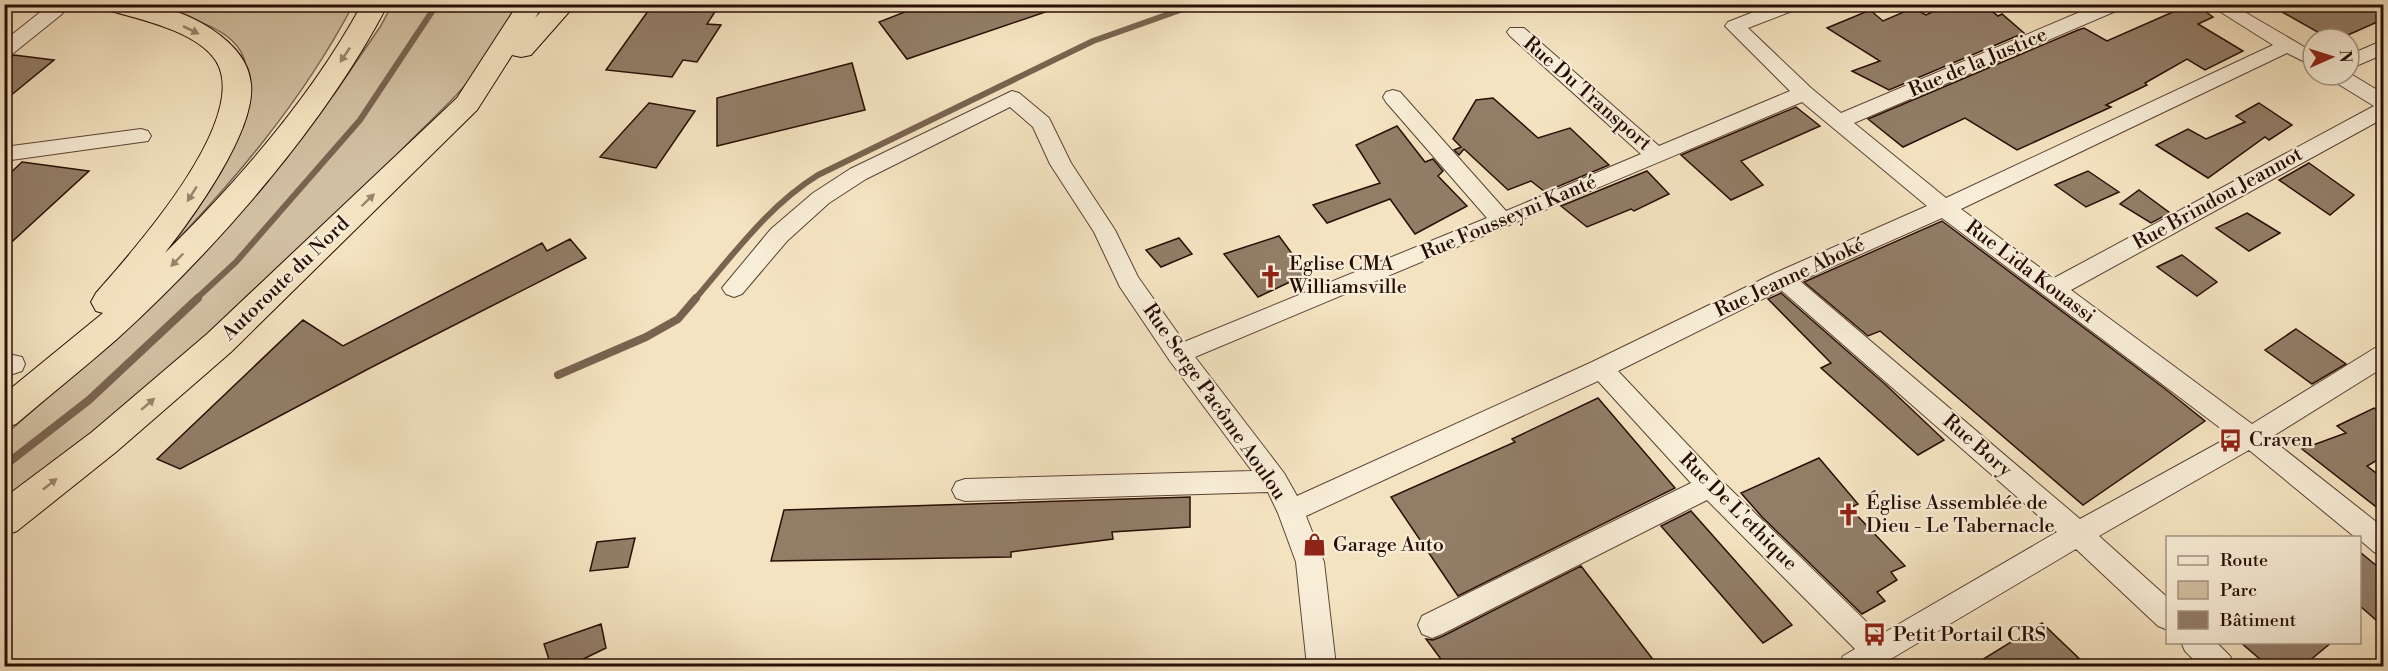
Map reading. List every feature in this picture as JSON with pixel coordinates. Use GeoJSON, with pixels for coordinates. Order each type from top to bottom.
{"type":"FeatureCollection","features":[{"type":"Feature","properties":{"kind":"highway"},"geometry":{"type":"LineString","coordinates":[[9,410],[145,259],[179,215],[224,139],[235,108],[237,80],[231,61],[214,43],[191,29],[116,4]]}},
{"type":"Feature","properties":{"kind":"highway"},"geometry":{"type":"LineString","coordinates":[[9,410],[105,330],[224,212],[273,155],[321,89],[364,26],[375,4]]}},
{"type":"Feature","properties":{"kind":"highway","name":"Autoroute du Nord"},"geometry":{"type":"LineString","coordinates":[[4,520],[104,442],[219,343],[467,104],[531,4]]}},
{"type":"Feature","properties":{"kind":"highway"},"geometry":{"type":"LineString","coordinates":[[467,104],[563,4]]}},
{"type":"Feature","properties":{"kind":"street","name":"Rue Lida Kouassi"},"geometry":{"type":"LineString","coordinates":[[1793,4],[1736,26],[1804,93],[1841,121],[1944,208],[2251,437],[2384,544]]}},
{"type":"Feature","properties":{"kind":"street","name":"Rue de la Justice"},"geometry":{"type":"LineString","coordinates":[[1841,121],[2116,4]]}},
{"type":"Feature","properties":{"kind":"street"},"geometry":{"type":"LineString","coordinates":[[2217,4],[2301,52]]}},
{"type":"Feature","properties":{"kind":"street"},"geometry":{"type":"LineString","coordinates":[[4,51],[55,10]]}},
{"type":"Feature","properties":{"kind":"street","name":"Rue Du Transport"},"geometry":{"type":"LineString","coordinates":[[1517,32],[1656,155]]}},
{"type":"Feature","properties":{"kind":"street","name":"Rue Jeanne Aboké"},"geometry":{"type":"LineString","coordinates":[[1290,511],[1601,369],[1783,279],[1944,208],[2289,45]]}},
{"type":"Feature","properties":{"kind":"street"},"geometry":{"type":"LineString","coordinates":[[2361,57],[2384,46]]}},
{"type":"Feature","properties":{"kind":"street"},"geometry":{"type":"LineString","coordinates":[[2357,87],[2384,103]]}},
{"type":"Feature","properties":{"kind":"street","name":"Rue Fousseyni Kanté"},"geometry":{"type":"LineString","coordinates":[[1179,354],[1804,93]]}},
{"type":"Feature","properties":{"kind":"street"},"geometry":{"type":"LineString","coordinates":[[1393,97],[1502,221]]}},
{"type":"Feature","properties":{"kind":"street","name":"Rue Serge Pacôme Aoulou"},"geometry":{"type":"LineString","coordinates":[[734,288],[779,235],[821,198],[858,174],[1012,98],[1042,123],[1061,164],[1104,230],[1128,281],[1179,354],[1275,481],[1290,511],[1310,562],[1321,666]]}},
{"type":"Feature","properties":{"kind":"street","name":"Rue Brindou Jeannot"},"geometry":{"type":"LineString","coordinates":[[2053,289],[2384,109]]}},
{"type":"Feature","properties":{"kind":"street"},"geometry":{"type":"LineString","coordinates":[[6,156],[141,136]]}},
{"type":"Feature","properties":{"kind":"street","name":"Rue Bory"},"geometry":{"type":"LineString","coordinates":[[1783,279],[2078,534],[2166,615]]}},
{"type":"Feature","properties":{"kind":"street"},"geometry":{"type":"LineString","coordinates":[[1853,666],[2078,534],[2251,437],[2384,355]]}},
{"type":"Feature","properties":{"kind":"street","name":"Rue De L'ethique"},"geometry":{"type":"LineString","coordinates":[[1601,369],[1710,486],[1878,652]]}},
{"type":"Feature","properties":{"kind":"street"},"geometry":{"type":"LineString","coordinates":[[965,490],[1275,481]]}},
{"type":"Feature","properties":{"kind":"street"},"geometry":{"type":"LineString","coordinates":[[1432,625],[1710,486]]}},
{"type":"Feature","properties":{"kind":"street"},"geometry":{"type":"LineString","coordinates":[[2197,644],[2220,666]]}},
{"type":"Feature","properties":{"kind":"green space"},"geometry":{"type":"Polygon","coordinates":[[[127,5],[353,5],[312,74],[265,139],[214,200],[159,259],[248,79],[243,56],[235,44],[223,34],[192,19],[127,5]]]}},
{"type":"Feature","properties":{"kind":"green space"},"geometry":{"type":"Polygon","coordinates":[[[392,5],[522,5],[470,80],[302,250],[207,337],[5,500],[5,435],[115,338],[289,154],[339,87],[380,27],[392,5]]]}},
{"type":"Feature","properties":{"kind":"building"},"geometry":{"type":"Polygon","coordinates":[[[653,4],[720,4],[707,24],[721,25],[697,62],[683,60],[672,77],[606,70],[653,4]]]}},
{"type":"Feature","properties":{"kind":"building"},"geometry":{"type":"Polygon","coordinates":[[[925,4],[1056,4],[1057,8],[907,59],[879,22],[925,4]]]}},
{"type":"Feature","properties":{"kind":"building"},"geometry":{"type":"Polygon","coordinates":[[[1949,4],[1983,4],[1998,16],[2002,14],[2024,33],[1889,90],[1852,71],[1880,61],[1827,28],[1870,10],[1883,21],[1913,8],[1926,15],[1949,4]]]}},
{"type":"Feature","properties":{"kind":"building"},"geometry":{"type":"Polygon","coordinates":[[[2195,4],[2213,17],[2198,24],[2243,51],[2205,70],[2187,59],[2145,83],[2147,85],[2106,105],[2111,107],[2017,150],[1965,118],[1903,147],[1868,119],[2078,30],[2084,28],[2107,41],[2195,4]]]}},
{"type":"Feature","properties":{"kind":"building"},"geometry":{"type":"Polygon","coordinates":[[[2268,4],[2384,4],[2384,19],[2361,29],[2361,27],[2309,27],[2268,4]]]}},
{"type":"Feature","properties":{"kind":"building"},"geometry":{"type":"Polygon","coordinates":[[[14,55],[54,60],[4,101],[4,61],[14,55]]]}},
{"type":"Feature","properties":{"kind":"building"},"geometry":{"type":"Polygon","coordinates":[[[852,63],[865,110],[717,146],[717,98],[852,63]]]}},
{"type":"Feature","properties":{"kind":"building"},"geometry":{"type":"Polygon","coordinates":[[[1493,98],[1538,138],[1570,128],[1609,165],[1545,192],[1531,181],[1508,190],[1464,149],[1459,155],[1454,150],[1461,147],[1453,139],[1476,100],[1493,98]]]}},
{"type":"Feature","properties":{"kind":"building"},"geometry":{"type":"Polygon","coordinates":[[[649,103],[695,111],[656,168],[600,157],[649,103]]]}},
{"type":"Feature","properties":{"kind":"building"},"geometry":{"type":"Polygon","coordinates":[[[2259,103],[2292,125],[2269,140],[2265,137],[2208,178],[2156,145],[2188,129],[2206,139],[2245,122],[2236,116],[2259,103]]]}},
{"type":"Feature","properties":{"kind":"building"},"geometry":{"type":"Polygon","coordinates":[[[1796,107],[1820,126],[1741,161],[1763,185],[1731,200],[1681,155],[1796,107]]]}},
{"type":"Feature","properties":{"kind":"building"},"geometry":{"type":"Polygon","coordinates":[[[1397,126],[1425,162],[1433,159],[1443,171],[1438,176],[1467,206],[1415,234],[1390,199],[1327,223],[1313,205],[1380,183],[1356,145],[1397,126]]]}},
{"type":"Feature","properties":{"kind":"building"},"geometry":{"type":"Polygon","coordinates":[[[22,162],[89,171],[4,249],[4,179],[22,162]]]}},
{"type":"Feature","properties":{"kind":"building"},"geometry":{"type":"Polygon","coordinates":[[[2309,163],[2354,195],[2330,215],[2279,180],[2309,163]]]}},
{"type":"Feature","properties":{"kind":"building"},"geometry":{"type":"Polygon","coordinates":[[[1647,171],[1669,194],[1634,211],[1631,209],[1587,227],[1561,206],[1647,171]]]}},
{"type":"Feature","properties":{"kind":"building"},"geometry":{"type":"Polygon","coordinates":[[[2088,171],[2119,192],[2086,207],[2055,185],[2088,171]]]}},
{"type":"Feature","properties":{"kind":"building"},"geometry":{"type":"Polygon","coordinates":[[[2139,190],[2170,213],[2151,223],[2120,204],[2139,190]]]}},
{"type":"Feature","properties":{"kind":"building"},"geometry":{"type":"Polygon","coordinates":[[[2247,213],[2280,233],[2249,251],[2216,228],[2247,213]]]}},
{"type":"Feature","properties":{"kind":"building"},"geometry":{"type":"Polygon","coordinates":[[[1942,221],[2205,421],[2083,505],[1880,331],[1868,336],[1804,282],[1942,221]]]}},
{"type":"Feature","properties":{"kind":"building"},"geometry":{"type":"Polygon","coordinates":[[[1279,236],[1307,274],[1258,297],[1224,254],[1279,236]]]}},
{"type":"Feature","properties":{"kind":"building"},"geometry":{"type":"Polygon","coordinates":[[[1179,238],[1192,254],[1161,267],[1146,250],[1179,238]]]}},
{"type":"Feature","properties":{"kind":"building"},"geometry":{"type":"Polygon","coordinates":[[[570,239],[586,258],[370,368],[180,469],[157,459],[303,320],[343,346],[542,243],[547,251],[570,239]]]}},
{"type":"Feature","properties":{"kind":"building"},"geometry":{"type":"Polygon","coordinates":[[[2182,255],[2217,282],[2197,296],[2157,267],[2182,255]]]}},
{"type":"Feature","properties":{"kind":"building"},"geometry":{"type":"Polygon","coordinates":[[[1781,293],[1886,385],[1944,440],[1918,455],[1821,368],[1831,363],[1768,299],[1781,293]]]}},
{"type":"Feature","properties":{"kind":"building"},"geometry":{"type":"Polygon","coordinates":[[[2296,329],[2346,364],[2312,384],[2265,350],[2296,329]]]}},
{"type":"Feature","properties":{"kind":"building"},"geometry":{"type":"Polygon","coordinates":[[[1598,398],[1675,488],[1458,596],[1391,497],[1515,442],[1512,439],[1598,398]]]}},
{"type":"Feature","properties":{"kind":"building"},"geometry":{"type":"Polygon","coordinates":[[[2374,408],[2384,415],[2384,456],[2367,466],[2384,479],[2384,513],[2302,449],[2346,433],[2337,426],[2374,408]]]}},
{"type":"Feature","properties":{"kind":"building"},"geometry":{"type":"Polygon","coordinates":[[[1819,458],[1858,504],[1850,508],[1905,566],[1891,572],[1897,580],[1877,592],[1885,601],[1862,614],[1762,517],[1741,493],[1819,458]]]}},
{"type":"Feature","properties":{"kind":"building"},"geometry":{"type":"Polygon","coordinates":[[[1190,497],[1190,527],[1112,532],[1113,539],[1011,552],[1011,557],[771,561],[784,510],[1190,497]]]}},
{"type":"Feature","properties":{"kind":"building"},"geometry":{"type":"Polygon","coordinates":[[[1691,511],[1792,625],[1763,643],[1661,526],[1691,511]]]}},
{"type":"Feature","properties":{"kind":"building"},"geometry":{"type":"Polygon","coordinates":[[[635,538],[628,567],[590,571],[597,542],[635,538]]]}},
{"type":"Feature","properties":{"kind":"building"},"geometry":{"type":"Polygon","coordinates":[[[2361,553],[2384,572],[2384,627],[2361,607],[2361,553]]]}},
{"type":"Feature","properties":{"kind":"building"},"geometry":{"type":"Polygon","coordinates":[[[1581,566],[1658,666],[1446,666],[1426,639],[1433,640],[1443,636],[1581,566]]]}},
{"type":"Feature","properties":{"kind":"building"},"geometry":{"type":"Polygon","coordinates":[[[2042,623],[2087,666],[1972,666],[2042,623]]]}},
{"type":"Feature","properties":{"kind":"building"},"geometry":{"type":"Polygon","coordinates":[[[601,624],[606,648],[569,666],[551,666],[544,644],[601,624]]]}},
{"type":"Feature","properties":{"kind":"building"},"geometry":{"type":"Polygon","coordinates":[[[2242,644],[2330,644],[2303,666],[2268,666],[2242,644]]]}},
{"type":"Feature","properties":{"kind":"waterway"},"geometry":{"type":"LineString","coordinates":[[196,299],[236,262],[360,120],[437,4]]}},
{"type":"Feature","properties":{"kind":"waterway"},"geometry":{"type":"LineString","coordinates":[[695,299],[767,216],[800,187],[818,175],[1093,41],[1197,4]]}},
{"type":"Feature","properties":{"kind":"waterway"},"geometry":{"type":"LineString","coordinates":[[4,466],[89,400],[198,298]]}},
{"type":"Feature","properties":{"kind":"waterway"},"geometry":{"type":"LineString","coordinates":[[558,375],[646,337],[678,319],[696,298]]}},
{"type":"Feature","properties":{"kind":"place","name":"Eglise CMA Williamsville"},"geometry":{"type":"Point","coordinates":[1271,276]}},
{"type":"Feature","properties":{"kind":"place","name":"Craven"},"geometry":{"type":"Point","coordinates":[2231,440]}},
{"type":"Feature","properties":{"kind":"place","name":"Église Assemblée de Dieu - Le Tabernacle"},"geometry":{"type":"Point","coordinates":[1848,515]}},
{"type":"Feature","properties":{"kind":"place","name":"Garage Auto"},"geometry":{"type":"Point","coordinates":[1315,545]}},
{"type":"Feature","properties":{"kind":"place","name":"Petit Portail CRS"},"geometry":{"type":"Point","coordinates":[1875,635]}}]}
